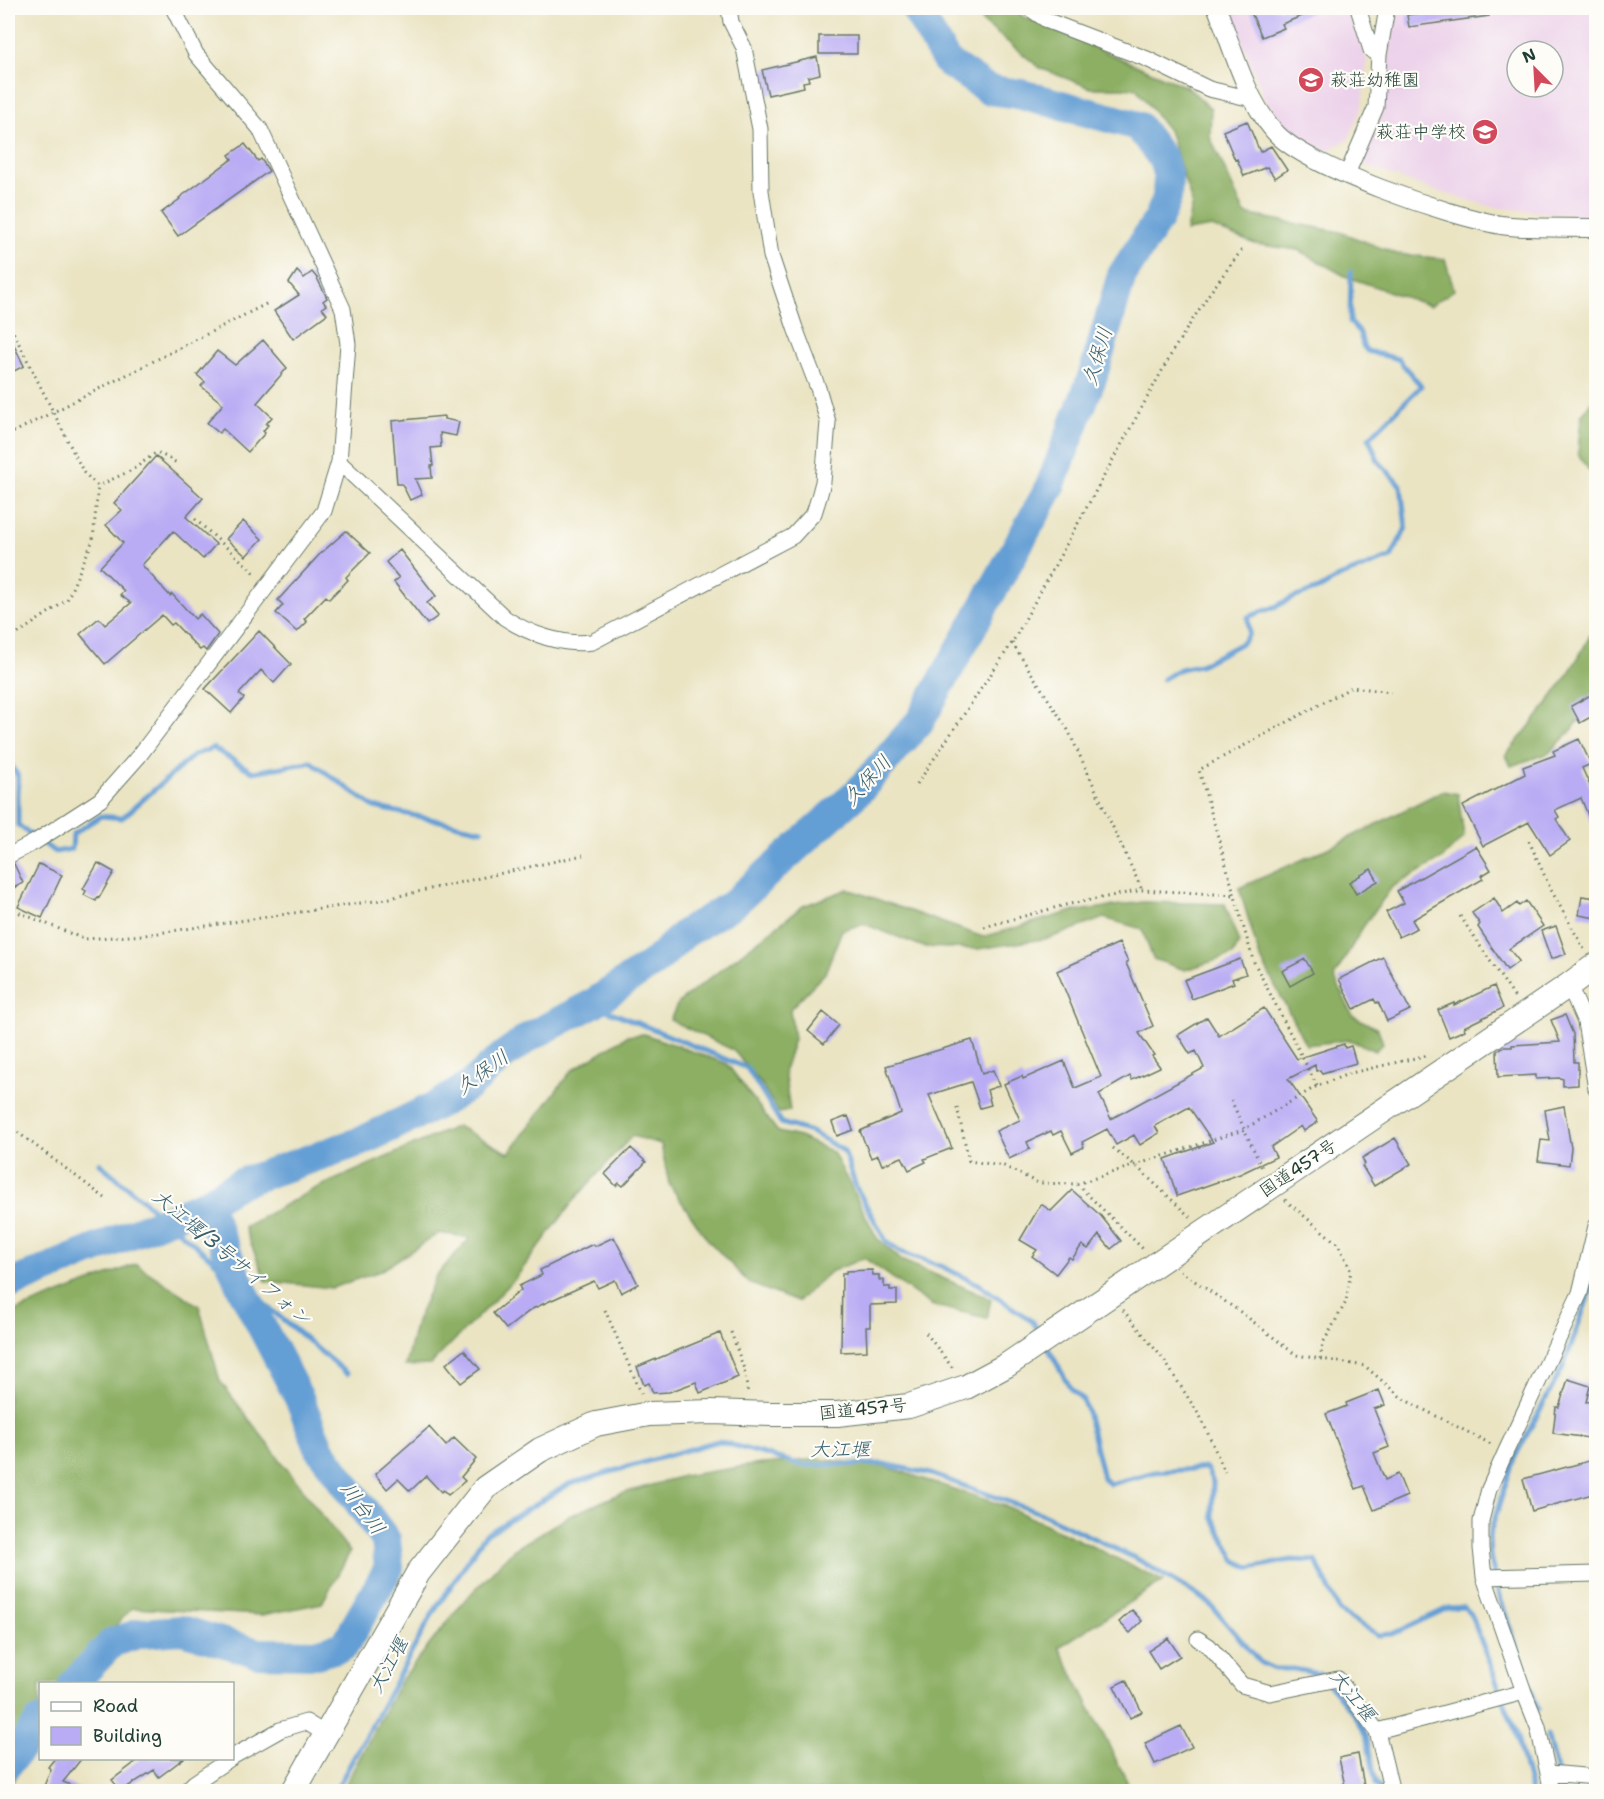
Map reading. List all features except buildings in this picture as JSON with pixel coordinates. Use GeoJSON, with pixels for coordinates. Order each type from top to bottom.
{"type":"FeatureCollection","features":[{"type":"Feature","properties":{"kind":"highway","name":"国道457号"},"geometry":{"type":"LineString","coordinates":[[293,1791],[418,1573],[485,1488],[540,1450],[596,1424],[649,1414],[711,1412],[837,1414],[909,1406],[966,1387],[1007,1365],[1569,985],[1595,965]]}},
{"type":"Feature","properties":{"kind":"street"},"geometry":{"type":"LineString","coordinates":[[8,856],[35,842],[100,800],[139,756],[324,511],[339,462],[348,344],[343,309],[260,129],[196,54],[173,8]]}},
{"type":"Feature","properties":{"kind":"street"},"geometry":{"type":"LineString","coordinates":[[339,462],[505,618],[523,630],[575,644],[592,642],[793,536],[813,513],[824,482],[828,422],[771,256],[761,191],[760,129],[744,48],[731,22],[729,8]]}},
{"type":"Feature","properties":{"kind":"street"},"geometry":{"type":"LineString","coordinates":[[1029,8],[1048,21],[1147,59],[1209,89],[1252,99]]}},
{"type":"Feature","properties":{"kind":"street"},"geometry":{"type":"LineString","coordinates":[[1217,8],[1252,99],[1275,133],[1305,154],[1347,174],[1435,208],[1501,225],[1596,228]]}},
{"type":"Feature","properties":{"kind":"street"},"geometry":{"type":"LineString","coordinates":[[1359,8],[1371,50],[1379,55]]}},
{"type":"Feature","properties":{"kind":"street"},"geometry":{"type":"LineString","coordinates":[[1347,174],[1376,108],[1379,55],[1387,8]]}},
{"type":"Feature","properties":{"kind":"street"},"geometry":{"type":"LineString","coordinates":[[1569,985],[1585,1022],[1596,1089]]}},
{"type":"Feature","properties":{"kind":"street"},"geometry":{"type":"LineString","coordinates":[[1552,1791],[1538,1727],[1484,1577],[1481,1521],[1489,1490],[1580,1293],[1596,1226]]}},
{"type":"Feature","properties":{"kind":"street"},"geometry":{"type":"LineString","coordinates":[[1484,1577],[1596,1574]]}},
{"type":"Feature","properties":{"kind":"street"},"geometry":{"type":"LineString","coordinates":[[1198,1639],[1209,1646],[1242,1684],[1270,1694],[1338,1679],[1377,1731],[1392,1791]]}},
{"type":"Feature","properties":{"kind":"street"},"geometry":{"type":"LineString","coordinates":[[1377,1731],[1524,1692]]}},
{"type":"Feature","properties":{"kind":"street"},"geometry":{"type":"LineString","coordinates":[[234,1757],[280,1730],[306,1722],[327,1735]]}},
{"type":"Feature","properties":{"kind":"street"},"geometry":{"type":"LineString","coordinates":[[185,1791],[229,1760]]}},
{"type":"Feature","properties":{"kind":"street"},"geometry":{"type":"LineString","coordinates":[[1549,1773],[1596,1777]]}},
{"type":"Feature","properties":{"kind":"path"},"geometry":{"type":"LineString","coordinates":[[917,784],[1012,643],[1174,349],[1209,294],[1244,247]]}},
{"type":"Feature","properties":{"kind":"path"},"geometry":{"type":"LineString","coordinates":[[8,435],[268,303]]}},
{"type":"Feature","properties":{"kind":"path"},"geometry":{"type":"LineString","coordinates":[[8,322],[84,473],[98,486]]}},
{"type":"Feature","properties":{"kind":"path"},"geometry":{"type":"LineString","coordinates":[[98,486],[132,470],[157,452],[177,463]]}},
{"type":"Feature","properties":{"kind":"path"},"geometry":{"type":"LineString","coordinates":[[13,637],[67,600],[93,540],[98,486]]}},
{"type":"Feature","properties":{"kind":"path"},"geometry":{"type":"LineString","coordinates":[[195,519],[269,585]]}},
{"type":"Feature","properties":{"kind":"path"},"geometry":{"type":"LineString","coordinates":[[1012,643],[1068,730],[1142,890]]}},
{"type":"Feature","properties":{"kind":"path"},"geometry":{"type":"LineString","coordinates":[[1317,1086],[1253,960],[1199,770],[1352,687],[1391,692]]}},
{"type":"Feature","properties":{"kind":"path"},"geometry":{"type":"LineString","coordinates":[[1528,840],[1551,890],[1595,965]]}},
{"type":"Feature","properties":{"kind":"path"},"geometry":{"type":"LineString","coordinates":[[8,908],[84,939],[145,935],[381,900],[583,855]]}},
{"type":"Feature","properties":{"kind":"path"},"geometry":{"type":"LineString","coordinates":[[984,927],[1065,905],[1142,890],[1234,895]]}},
{"type":"Feature","properties":{"kind":"path"},"geometry":{"type":"LineString","coordinates":[[1460,916],[1526,1014]]}},
{"type":"Feature","properties":{"kind":"path"},"geometry":{"type":"LineString","coordinates":[[957,1107],[969,1161],[1004,1166],[1038,1183],[1077,1184],[1243,1130],[1317,1086],[1351,1073],[1437,1053]]}},
{"type":"Feature","properties":{"kind":"path"},"geometry":{"type":"LineString","coordinates":[[1231,1100],[1270,1186],[1338,1244],[1351,1270],[1346,1302],[1323,1343],[1320,1359]]}},
{"type":"Feature","properties":{"kind":"path"},"geometry":{"type":"LineString","coordinates":[[8,1125],[105,1198]]}},
{"type":"Feature","properties":{"kind":"path"},"geometry":{"type":"LineString","coordinates":[[1113,1149],[1136,1166],[1204,1231]]}},
{"type":"Feature","properties":{"kind":"path"},"geometry":{"type":"LineString","coordinates":[[1077,1184],[1159,1261],[1242,1312],[1296,1355],[1365,1366],[1403,1400],[1506,1451]]}},
{"type":"Feature","properties":{"kind":"path"},"geometry":{"type":"LineString","coordinates":[[1110,1294],[1164,1360],[1201,1418],[1225,1472]]}},
{"type":"Feature","properties":{"kind":"path"},"geometry":{"type":"LineString","coordinates":[[605,1310],[649,1414]]}},
{"type":"Feature","properties":{"kind":"path"},"geometry":{"type":"LineString","coordinates":[[730,1332],[744,1369],[749,1400]]}},
{"type":"Feature","properties":{"kind":"path"},"geometry":{"type":"LineString","coordinates":[[926,1333],[966,1387]]}},
{"type":"Feature","properties":{"kind":"shaded area","name":"萩荘幼稚園"},"geometry":{"type":"Polygon","coordinates":[[[1229,8],[1351,8],[1367,62],[1362,105],[1349,139],[1326,151],[1283,124],[1264,98],[1229,8]]]}},
{"type":"Feature","properties":{"kind":"shaded area","name":"萩荘中学校"},"geometry":{"type":"Polygon","coordinates":[[[1394,8],[1596,8],[1596,216],[1494,207],[1433,190],[1366,166],[1364,154],[1383,109],[1394,8]]]}},
{"type":"Feature","properties":{"kind":"green space"},"geometry":{"type":"Polygon","coordinates":[[[980,8],[1014,8],[1022,16],[1189,88],[1211,109],[1210,137],[1245,214],[1340,232],[1397,254],[1445,259],[1454,290],[1430,306],[1345,276],[1298,250],[1255,244],[1212,227],[1186,231],[1192,203],[1170,133],[1136,88],[1091,88],[1040,68],[982,21],[980,8]]]}},
{"type":"Feature","properties":{"kind":"green space"},"geometry":{"type":"Polygon","coordinates":[[[1596,395],[1596,481],[1578,454],[1581,416],[1596,395]]]}},
{"type":"Feature","properties":{"kind":"green space"},"geometry":{"type":"Polygon","coordinates":[[[1596,622],[1596,695],[1572,730],[1549,753],[1511,766],[1506,755],[1568,675],[1596,622]]]}},
{"type":"Feature","properties":{"kind":"green space"},"geometry":{"type":"Polygon","coordinates":[[[1442,791],[1458,794],[1464,837],[1442,859],[1392,887],[1363,927],[1334,977],[1353,1016],[1378,1029],[1383,1043],[1375,1051],[1350,1040],[1306,1045],[1259,955],[1239,888],[1339,843],[1442,791]]]}},
{"type":"Feature","properties":{"kind":"green space"},"geometry":{"type":"Polygon","coordinates":[[[848,889],[983,937],[1070,912],[1143,902],[1225,904],[1239,943],[1233,955],[1185,970],[1153,959],[1142,929],[1104,918],[1050,938],[978,949],[924,947],[864,924],[842,930],[825,973],[790,1009],[794,1039],[784,1070],[790,1111],[779,1113],[760,1082],[733,1050],[670,1020],[678,1003],[803,906],[848,889]]]}},
{"type":"Feature","properties":{"kind":"green space"},"geometry":{"type":"Polygon","coordinates":[[[644,1034],[727,1064],[778,1132],[800,1137],[833,1152],[877,1238],[901,1260],[991,1299],[987,1318],[931,1305],[864,1258],[830,1272],[797,1302],[749,1283],[708,1240],[669,1184],[661,1144],[632,1136],[575,1199],[514,1280],[430,1365],[405,1366],[416,1322],[436,1276],[470,1238],[439,1233],[380,1271],[332,1288],[266,1281],[244,1227],[314,1189],[457,1126],[509,1153],[571,1071],[627,1036],[644,1034]]]}},
{"type":"Feature","properties":{"kind":"green space"},"geometry":{"type":"Polygon","coordinates":[[[136,1264],[199,1306],[220,1381],[350,1552],[322,1603],[262,1615],[132,1608],[67,1682],[39,1682],[39,1729],[8,1791],[8,1314],[136,1264]]]}},
{"type":"Feature","properties":{"kind":"green space"},"geometry":{"type":"Polygon","coordinates":[[[818,1459],[884,1466],[1008,1507],[1163,1581],[1059,1647],[1132,1791],[342,1791],[400,1682],[464,1601],[513,1550],[567,1517],[617,1495],[683,1476],[753,1465],[818,1459]]]}},
{"type":"Feature","properties":{"kind":"waterway","name":"久保川"},"geometry":{"type":"LineString","coordinates":[[8,1285],[206,1203],[240,1183],[362,1141],[441,1103],[469,1086],[504,1055],[531,1036],[592,1004],[656,961],[684,934],[733,904],[859,791],[920,721],[1049,489],[1093,375],[1122,275],[1159,218],[1167,198],[1168,177],[1163,159],[1138,126],[1021,94],[989,90],[947,62],[915,8]]}},
{"type":"Feature","properties":{"kind":"waterway"},"geometry":{"type":"LineString","coordinates":[[1163,679],[1180,669],[1200,665],[1242,643],[1249,634],[1248,617],[1391,557],[1406,528],[1401,486],[1378,461],[1369,438],[1421,386],[1398,359],[1367,351],[1363,346],[1360,333],[1350,322],[1351,272]]}},
{"type":"Feature","properties":{"kind":"waterway"},"geometry":{"type":"LineString","coordinates":[[8,761],[18,776],[18,825],[55,852],[72,849],[73,834],[101,816],[122,818],[194,755],[213,748],[253,772],[311,762],[374,807],[482,830]]}},
{"type":"Feature","properties":{"kind":"waterway"},"geometry":{"type":"LineString","coordinates":[[592,1004],[747,1068],[781,1123],[811,1132],[844,1151],[856,1187],[886,1241],[901,1252],[941,1266],[980,1285],[1033,1322],[1041,1335]]}},
{"type":"Feature","properties":{"kind":"waterway","name":"大江堰/3号サイフォン"},"geometry":{"type":"LineString","coordinates":[[99,1163],[347,1374]]}},
{"type":"Feature","properties":{"kind":"waterway","name":"川台川"},"geometry":{"type":"LineString","coordinates":[[75,1682],[113,1642],[141,1633],[182,1630],[258,1653],[316,1654],[344,1646],[389,1568],[386,1540],[319,1448],[300,1400],[241,1287],[206,1203]]}},
{"type":"Feature","properties":{"kind":"waterway","name":"大江堰"},"geometry":{"type":"LineString","coordinates":[[1538,1709],[1499,1595],[1490,1556],[1489,1536],[1514,1459],[1564,1365],[1596,1275]]}},
{"type":"Feature","properties":{"kind":"waterway"},"geometry":{"type":"LineString","coordinates":[[1047,1346],[1071,1389],[1082,1399],[1103,1478],[1110,1484],[1155,1472],[1206,1468],[1213,1482],[1212,1516],[1235,1560],[1250,1568],[1291,1560],[1316,1561],[1340,1612],[1378,1635],[1393,1634],[1448,1608],[1464,1607],[1471,1614],[1516,1733],[1531,1792]]}},
{"type":"Feature","properties":{"kind":"waterway","name":"大江堰"},"geometry":{"type":"LineString","coordinates":[[335,1792],[433,1613],[485,1535],[569,1484],[718,1441],[802,1465],[884,1464],[931,1474],[1043,1514],[1141,1561],[1208,1602],[1261,1663],[1274,1669],[1294,1669],[1320,1674],[1355,1715],[1366,1735],[1376,1784],[1383,1792]]}},
{"type":"Feature","properties":{"kind":"waterway","name":"川台川"},"geometry":{"type":"LineString","coordinates":[[8,1764],[39,1722]]}},
{"type":"Feature","properties":{"kind":"waterway","name":"大江堰"},"geometry":{"type":"LineString","coordinates":[[1547,1735],[1562,1792]]}},
{"type":"Feature","properties":{"kind":"place","name":"萩荘幼稚園"},"geometry":{"type":"Point","coordinates":[1311,80]}},
{"type":"Feature","properties":{"kind":"place","name":"萩荘中学校"},"geometry":{"type":"Point","coordinates":[1485,132]}}]}
